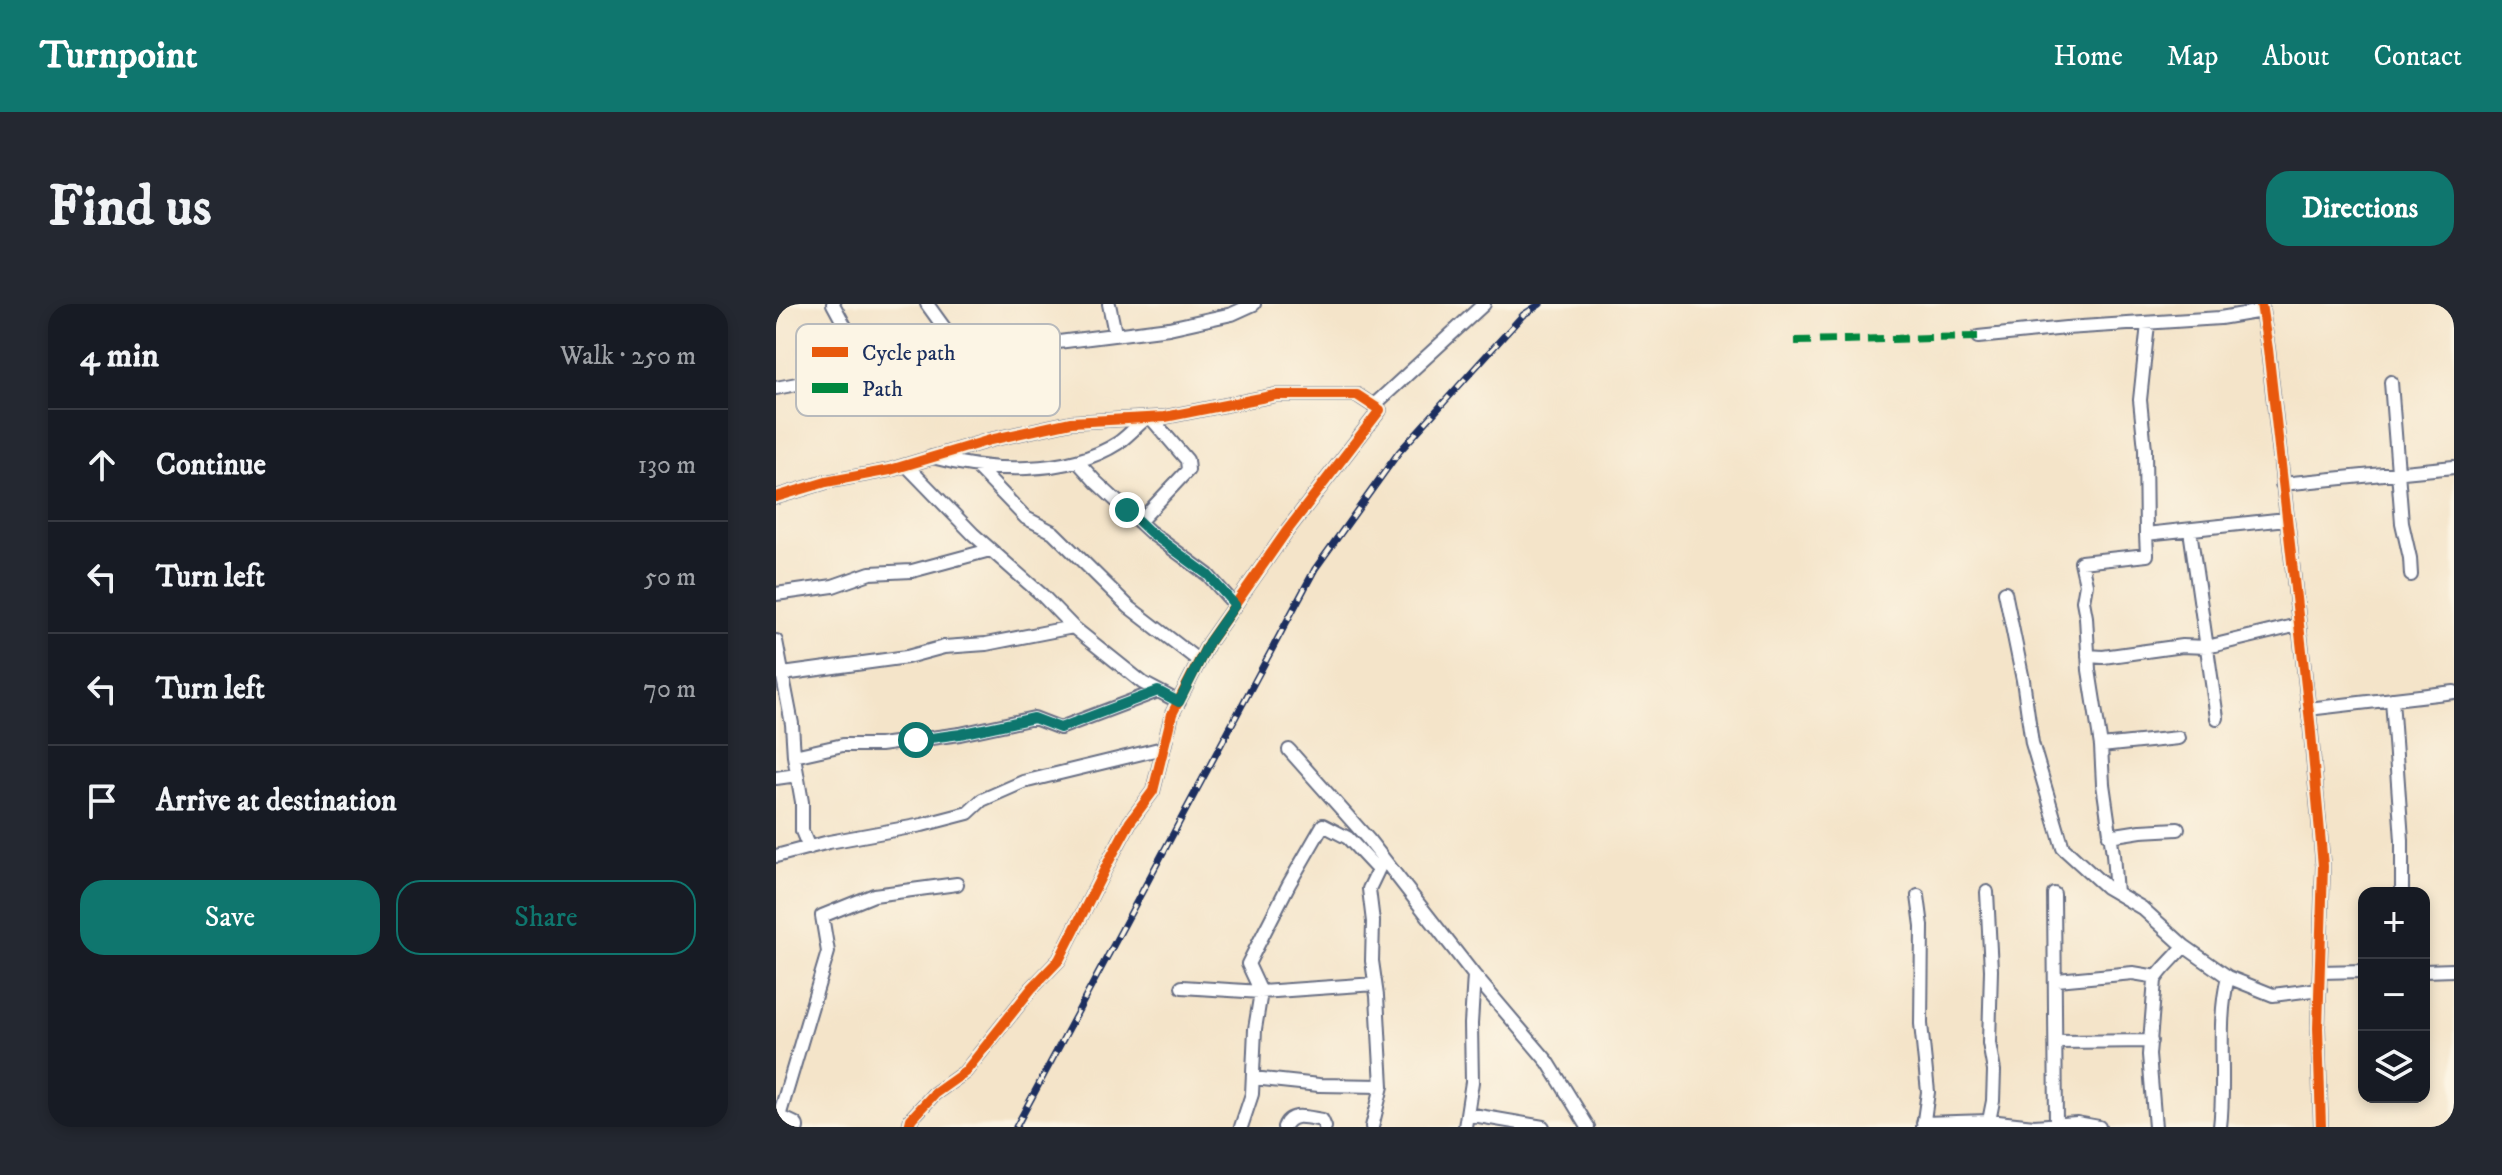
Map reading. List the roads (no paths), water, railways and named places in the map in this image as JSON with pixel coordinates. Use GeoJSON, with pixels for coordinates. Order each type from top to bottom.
{"type":"FeatureCollection","features":[{"type":"Feature","properties":{"kind":"street"},"geometry":{"type":"LineString","coordinates":[[833,304],[844,324]]}},
{"type":"Feature","properties":{"kind":"street"},"geometry":{"type":"LineString","coordinates":[[927,304],[941,324]]}},
{"type":"Feature","properties":{"kind":"street"},"geometry":{"type":"LineString","coordinates":[[1109,304],[1115,333]]}},
{"type":"Feature","properties":{"kind":"street"},"geometry":{"type":"LineString","coordinates":[[1060,342],[1169,328],[1232,314],[1254,304]]}},
{"type":"Feature","properties":{"kind":"street"},"geometry":{"type":"LineString","coordinates":[[1373,406],[1484,304]]}},
{"type":"Feature","properties":{"kind":"street"},"geometry":{"type":"LineString","coordinates":[[1978,337],[2220,318],[2262,307],[2323,866],[2321,1127]]}},
{"type":"Feature","properties":{"kind":"street"},"geometry":{"type":"LineString","coordinates":[[2116,893],[2088,656],[2083,601],[2086,584],[2081,562],[2147,555],[2145,449],[2140,400],[2148,324]]}},
{"type":"Feature","properties":{"kind":"street"},"geometry":{"type":"LineString","coordinates":[[2391,382],[2402,523],[2411,575]]}},
{"type":"Feature","properties":{"kind":"street"},"geometry":{"type":"LineString","coordinates":[[776,388],[796,384]]}},
{"type":"Feature","properties":{"kind":"street"},"geometry":{"type":"LineString","coordinates":[[776,497],[826,482],[906,465],[990,440],[1071,422],[1148,418],[1276,395],[1357,395],[1380,410],[1286,532],[1209,642],[1172,714],[1153,791],[1130,822],[1059,960],[1032,988],[965,1072],[934,1094],[911,1119],[909,1127]]}},
{"type":"Feature","properties":{"kind":"street"},"geometry":{"type":"LineString","coordinates":[[930,457],[964,466],[1024,468],[1077,461],[1118,443],[1148,418]]}},
{"type":"Feature","properties":{"kind":"street"},"geometry":{"type":"LineString","coordinates":[[1139,522],[1188,470],[1189,465],[1148,418]]}},
{"type":"Feature","properties":{"kind":"street"},"geometry":{"type":"LineString","coordinates":[[1077,461],[1139,522],[1208,575],[1235,605]]}},
{"type":"Feature","properties":{"kind":"street"},"geometry":{"type":"LineString","coordinates":[[906,465],[990,550],[1073,627],[1143,683],[1179,702]]}},
{"type":"Feature","properties":{"kind":"street"},"geometry":{"type":"LineString","coordinates":[[976,466],[1026,518],[1053,532],[1129,607],[1199,661]]}},
{"type":"Feature","properties":{"kind":"street"},"geometry":{"type":"LineString","coordinates":[[2282,484],[2454,467]]}},
{"type":"Feature","properties":{"kind":"street"},"geometry":{"type":"LineString","coordinates":[[2146,534],[2286,519]]}},
{"type":"Feature","properties":{"kind":"street"},"geometry":{"type":"LineString","coordinates":[[2190,530],[2217,718]]}},
{"type":"Feature","properties":{"kind":"street"},"geometry":{"type":"LineString","coordinates":[[776,594],[833,586],[870,573],[912,571],[990,550]]}},
{"type":"Feature","properties":{"kind":"street"},"geometry":{"type":"LineString","coordinates":[[2005,592],[2032,743],[2063,848],[2106,887],[2142,908],[2184,946],[2228,977],[2273,995],[2320,989]]}},
{"type":"Feature","properties":{"kind":"street"},"geometry":{"type":"LineString","coordinates":[[2088,656],[2103,657],[2182,646],[2207,647],[2298,625]]}},
{"type":"Feature","properties":{"kind":"street"},"geometry":{"type":"LineString","coordinates":[[783,674],[882,662],[944,647],[986,644],[1073,627]]}},
{"type":"Feature","properties":{"kind":"street"},"geometry":{"type":"LineString","coordinates":[[776,641],[783,674],[781,698],[792,724],[802,802],[802,831],[809,848]]}},
{"type":"Feature","properties":{"kind":"street"},"geometry":{"type":"LineString","coordinates":[[794,756],[843,745],[880,745],[960,734],[1034,718],[1060,728],[1158,691]]}},
{"type":"Feature","properties":{"kind":"street"},"geometry":{"type":"LineString","coordinates":[[2308,709],[2454,692]]}},
{"type":"Feature","properties":{"kind":"street"},"geometry":{"type":"LineString","coordinates":[[2392,699],[2402,840],[2402,887]]}},
{"type":"Feature","properties":{"kind":"street"},"geometry":{"type":"LineString","coordinates":[[2101,746],[2178,738]]}},
{"type":"Feature","properties":{"kind":"street"},"geometry":{"type":"LineString","coordinates":[[776,856],[968,813],[982,800],[1023,782],[1163,748]]}},
{"type":"Feature","properties":{"kind":"street"},"geometry":{"type":"LineString","coordinates":[[1289,750],[1368,839],[1380,865],[1369,889],[1382,1086],[1372,1127]]}},
{"type":"Feature","properties":{"kind":"street"},"geometry":{"type":"LineString","coordinates":[[776,778],[797,775]]}},
{"type":"Feature","properties":{"kind":"street"},"geometry":{"type":"LineString","coordinates":[[1241,1127],[1252,1094],[1255,1029],[1261,992],[1248,964],[1323,825],[1348,838],[1380,865],[1548,1062],[1588,1127]]}},
{"type":"Feature","properties":{"kind":"street"},"geometry":{"type":"LineString","coordinates":[[2109,836],[2178,829]]}},
{"type":"Feature","properties":{"kind":"street"},"geometry":{"type":"LineString","coordinates":[[782,1122],[828,952],[822,916],[874,895],[957,884]]}},
{"type":"Feature","properties":{"kind":"street"},"geometry":{"type":"LineString","coordinates":[[1987,892],[1991,970],[1989,1043],[1994,1071],[1989,1121]]}},
{"type":"Feature","properties":{"kind":"street"},"geometry":{"type":"LineString","coordinates":[[2054,894],[2056,1125]]}},
{"type":"Feature","properties":{"kind":"street"},"geometry":{"type":"LineString","coordinates":[[1918,896],[1922,926],[1921,1024],[1928,1092],[1923,1125],[1989,1121],[2034,1126],[2077,1123],[2099,1127]]}},
{"type":"Feature","properties":{"kind":"street"},"geometry":{"type":"LineString","coordinates":[[2155,1127],[2149,1055],[2157,977],[2184,946]]}},
{"type":"Feature","properties":{"kind":"street"},"geometry":{"type":"LineString","coordinates":[[2430,971],[2454,970]]}},
{"type":"Feature","properties":{"kind":"street"},"geometry":{"type":"LineString","coordinates":[[2320,972],[2358,971]]}},
{"type":"Feature","properties":{"kind":"street"},"geometry":{"type":"LineString","coordinates":[[2057,980],[2133,973],[2157,977]]}},
{"type":"Feature","properties":{"kind":"street"},"geometry":{"type":"LineString","coordinates":[[1474,975],[1472,1082],[1466,1121],[1543,1127]]}},
{"type":"Feature","properties":{"kind":"street"},"geometry":{"type":"LineString","coordinates":[[2220,1127],[2223,1102],[2223,997],[2228,977]]}},
{"type":"Feature","properties":{"kind":"street"},"geometry":{"type":"LineString","coordinates":[[1182,987],[1261,992],[1375,984]]}},
{"type":"Feature","properties":{"kind":"street"},"geometry":{"type":"LineString","coordinates":[[2056,1042],[2151,1041]]}},
{"type":"Feature","properties":{"kind":"street"},"geometry":{"type":"LineString","coordinates":[[1253,1078],[1319,1085],[1382,1086]]}},
{"type":"Feature","properties":{"kind":"street"},"geometry":{"type":"LineString","coordinates":[[1284,1127],[1286,1120],[1293,1116],[1322,1120],[1325,1127]]}},
{"type":"Feature","properties":{"kind":"railway"},"geometry":{"type":"LineString","coordinates":[[1016,1127],[1315,569],[1399,452],[1523,315],[1540,304]]}}]}
